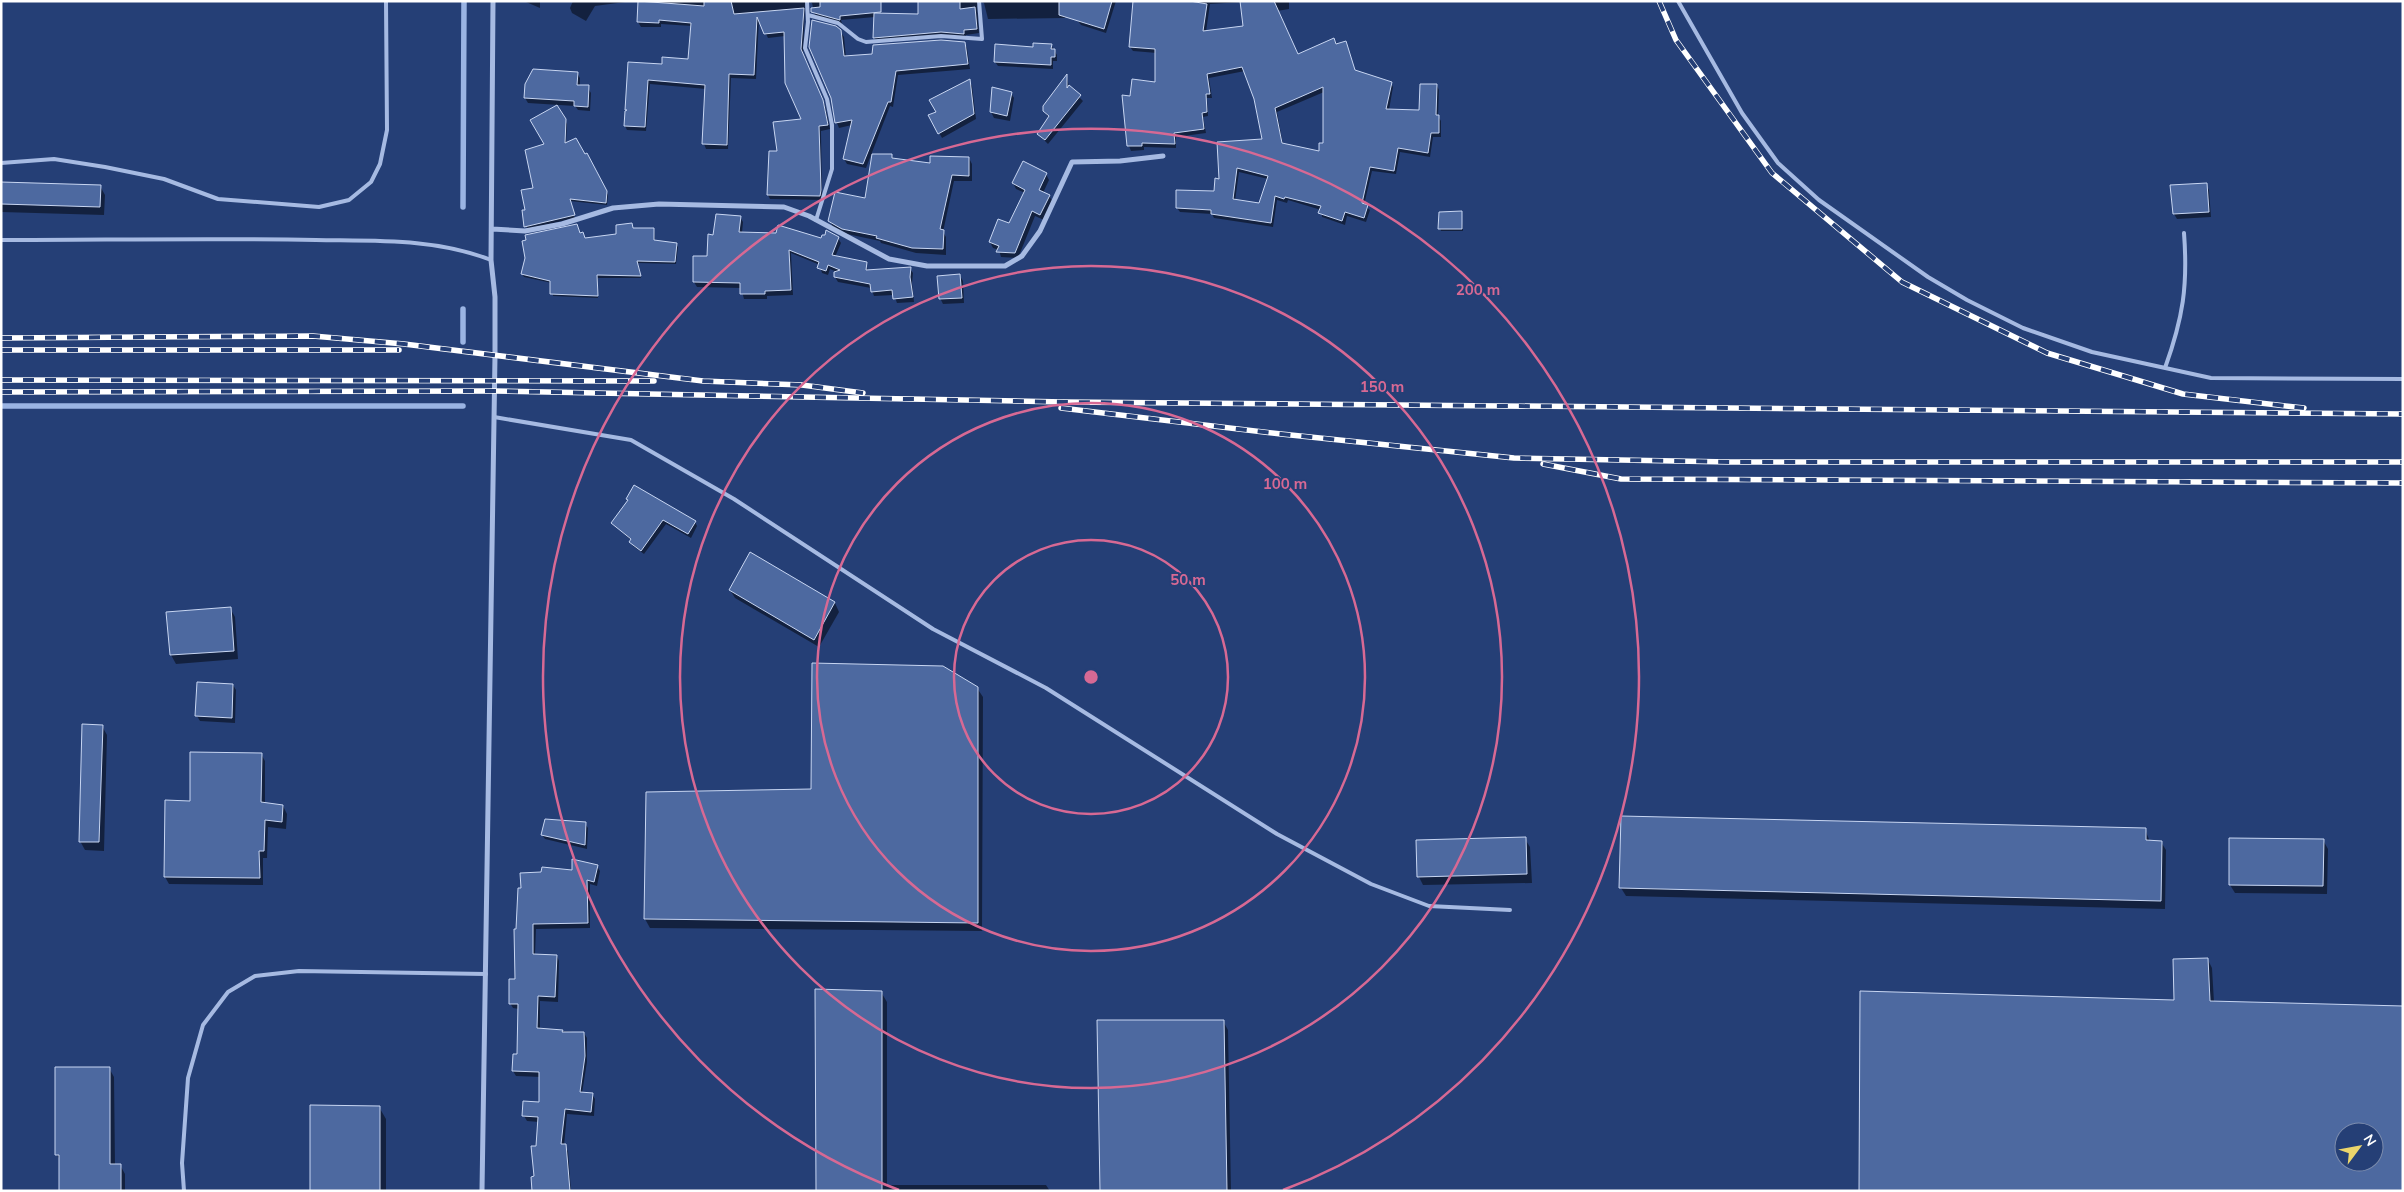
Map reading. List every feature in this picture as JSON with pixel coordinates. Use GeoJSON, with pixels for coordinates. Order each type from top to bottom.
{"type":"FeatureCollection","features":[{"type":"Feature","properties":{"kind":"street"},"geometry":{"type":"LineString","coordinates":[[482,1191],[494,417],[495,297],[491,260],[493,1]]}},
{"type":"Feature","properties":{"kind":"street"},"geometry":{"type":"LineString","coordinates":[[492,229],[525,231],[562,224],[613,208],[659,204],[784,207],[816,220],[889,259],[927,266],[1005,266],[1022,256],[1040,231],[1072,162],[1163,156]]}},
{"type":"Feature","properties":{"kind":"lane"},"geometry":{"type":"LineString","coordinates":[[1,163],[54,159],[105,166],[164,180],[218,199],[319,207],[349,200],[371,182],[380,164],[385,138],[386,1]]}},
{"type":"Feature","properties":{"kind":"lane"},"geometry":{"type":"LineString","coordinates":[[807,1],[808,15],[805,48],[827,99],[832,124],[832,169],[816,220]]}},
{"type":"Feature","properties":{"kind":"lane"},"geometry":{"type":"LineString","coordinates":[[808,15],[838,24],[858,39],[866,42],[941,36],[982,39],[979,1]]}},
{"type":"Feature","properties":{"kind":"lane"},"geometry":{"type":"LineString","coordinates":[[1678,1],[1742,113],[1778,163],[1819,200],[1928,277],[1967,300],[2023,328],[2092,352],[2211,378],[2403,379]]}},
{"type":"Feature","properties":{"kind":"lane"},"geometry":{"type":"LineString","coordinates":[[2165,368],[2177,334],[2184,305],[2187,268],[2184,233]]}},
{"type":"Feature","properties":{"kind":"lane"},"geometry":{"type":"LineString","coordinates":[[1,240],[267,239],[419,242],[467,250],[491,260]]}},
{"type":"Feature","properties":{"kind":"lane"},"geometry":{"type":"LineString","coordinates":[[494,417],[631,440],[734,499],[933,629],[1046,688],[1277,834],[1371,884],[1430,906],[1510,910]]}},
{"type":"Feature","properties":{"kind":"lane"},"geometry":{"type":"LineString","coordinates":[[184,1191],[182,1163],[188,1078],[203,1025],[228,992],[255,976],[299,971],[486,974]]}},
{"type":"Feature","properties":{"kind":"building"},"geometry":{"type":"Polygon","coordinates":[[[638,1],[704,6],[704,1],[731,1],[734,14],[804,8],[801,49],[823,100],[828,125],[819,126],[820,196],[767,195],[769,151],[777,151],[773,122],[801,119],[785,83],[784,32],[764,34],[757,17],[754,75],[729,74],[727,145],[702,144],[705,85],[648,80],[645,127],[624,126],[625,111],[627,110],[625,110],[628,62],[662,64],[662,57],[688,59],[691,23],[659,20],[659,23],[637,22],[638,1]]]}},
{"type":"Feature","properties":{"kind":"building"},"geometry":{"type":"Polygon","coordinates":[[[820,1],[881,1],[881,12],[840,16],[840,20],[811,12],[811,8],[820,7],[820,1]]]}},
{"type":"Feature","properties":{"kind":"building"},"geometry":{"type":"Polygon","coordinates":[[[918,1],[960,1],[960,9],[975,7],[977,29],[964,30],[964,34],[941,32],[873,38],[874,13],[918,14],[918,1]]]}},
{"type":"Feature","properties":{"kind":"building"},"geometry":{"type":"Polygon","coordinates":[[[1059,1],[1112,1],[1104,29],[1059,15],[1059,1]]]}},
{"type":"Feature","properties":{"kind":"building"},"geometry":{"type":"Polygon","coordinates":[[[1133,1],[1190,1],[1207,4],[1203,31],[1243,26],[1240,1],[1274,1],[1298,54],[1334,38],[1336,44],[1346,41],[1355,70],[1392,82],[1386,109],[1419,110],[1420,84],[1437,84],[1436,115],[1439,115],[1439,133],[1431,133],[1428,153],[1398,148],[1394,171],[1370,167],[1362,203],[1368,205],[1364,218],[1345,212],[1342,221],[1318,213],[1321,206],[1275,196],[1271,223],[1211,214],[1211,210],[1176,208],[1176,190],[1214,191],[1215,178],[1219,179],[1217,142],[1262,139],[1254,99],[1242,67],[1207,74],[1210,94],[1206,94],[1207,112],[1202,113],[1204,129],[1174,133],[1175,144],[1142,143],[1142,146],[1127,146],[1122,95],[1130,96],[1132,79],[1155,82],[1155,49],[1129,47],[1133,1]],[[1323,87],[1275,108],[1282,143],[1319,151],[1319,143],[1323,143],[1323,87]],[[1237,168],[1233,199],[1259,203],[1268,176],[1237,168]]]}},
{"type":"Feature","properties":{"kind":"building"},"geometry":{"type":"Polygon","coordinates":[[[812,20],[836,26],[841,30],[844,56],[872,54],[873,45],[941,40],[965,42],[968,64],[896,71],[891,102],[888,102],[863,164],[843,159],[852,120],[835,123],[831,98],[809,47],[812,20]]]}},
{"type":"Feature","properties":{"kind":"building"},"geometry":{"type":"Polygon","coordinates":[[[1033,43],[1052,44],[1051,49],[1055,49],[1055,57],[1051,57],[1051,65],[994,62],[995,44],[1033,47],[1033,43]]]}},
{"type":"Feature","properties":{"kind":"building"},"geometry":{"type":"Polygon","coordinates":[[[533,69],[578,72],[577,85],[589,85],[588,107],[574,106],[574,101],[524,98],[525,84],[533,69]]]}},
{"type":"Feature","properties":{"kind":"building"},"geometry":{"type":"Polygon","coordinates":[[[1067,74],[1067,88],[1069,85],[1081,95],[1045,140],[1037,134],[1049,116],[1043,111],[1043,106],[1067,74]]]}},
{"type":"Feature","properties":{"kind":"building"},"geometry":{"type":"Polygon","coordinates":[[[970,79],[974,114],[938,134],[928,115],[936,112],[929,100],[970,79]]]}},
{"type":"Feature","properties":{"kind":"building"},"geometry":{"type":"Polygon","coordinates":[[[992,87],[1012,92],[1007,116],[990,112],[992,87]]]}},
{"type":"Feature","properties":{"kind":"building"},"geometry":{"type":"Polygon","coordinates":[[[557,105],[566,119],[565,143],[576,138],[585,154],[587,153],[607,191],[606,203],[570,199],[575,215],[524,227],[522,210],[525,210],[521,190],[533,188],[525,150],[544,144],[530,120],[557,105]]]}},
{"type":"Feature","properties":{"kind":"building"},"geometry":{"type":"Polygon","coordinates":[[[872,154],[892,154],[892,158],[930,163],[930,156],[969,157],[969,176],[952,175],[940,229],[944,230],[943,249],[912,248],[876,238],[877,236],[842,229],[828,221],[835,192],[865,198],[872,154]]]}},
{"type":"Feature","properties":{"kind":"building"},"geometry":{"type":"Polygon","coordinates":[[[1023,161],[1047,173],[1039,190],[1050,195],[1040,215],[1032,211],[1015,253],[996,252],[999,246],[989,242],[998,219],[1009,223],[1025,190],[1012,183],[1023,161]]]}},
{"type":"Feature","properties":{"kind":"building"},"geometry":{"type":"Polygon","coordinates":[[[1,182],[101,185],[100,207],[1,204],[1,182]]]}},
{"type":"Feature","properties":{"kind":"building"},"geometry":{"type":"Polygon","coordinates":[[[2207,183],[2209,212],[2173,214],[2170,185],[2207,183]]]}},
{"type":"Feature","properties":{"kind":"building"},"geometry":{"type":"Polygon","coordinates":[[[1462,211],[1462,229],[1438,229],[1439,212],[1462,211]]]}},
{"type":"Feature","properties":{"kind":"building"},"geometry":{"type":"Polygon","coordinates":[[[716,214],[741,216],[739,232],[776,233],[778,225],[821,238],[822,235],[825,235],[826,230],[839,237],[832,255],[867,262],[866,270],[911,267],[910,277],[913,297],[893,299],[892,290],[871,292],[870,284],[834,277],[834,272],[840,270],[828,265],[826,271],[817,268],[819,262],[789,250],[791,290],[765,291],[765,294],[740,294],[740,283],[693,282],[693,256],[707,256],[708,234],[713,235],[716,214]]]}},
{"type":"Feature","properties":{"kind":"building"},"geometry":{"type":"Polygon","coordinates":[[[632,223],[633,228],[654,228],[654,240],[677,243],[675,262],[637,261],[641,276],[597,275],[598,296],[550,294],[550,281],[521,274],[525,258],[522,241],[526,240],[525,235],[577,224],[580,233],[583,232],[585,238],[616,234],[616,225],[632,223]]]}},
{"type":"Feature","properties":{"kind":"building"},"geometry":{"type":"Polygon","coordinates":[[[960,274],[962,298],[939,299],[937,276],[960,274]]]}},
{"type":"Feature","properties":{"kind":"building"},"geometry":{"type":"Polygon","coordinates":[[[634,485],[696,521],[688,534],[663,520],[641,551],[629,542],[631,539],[611,523],[628,500],[626,499],[634,485]]]}},
{"type":"Feature","properties":{"kind":"building"},"geometry":{"type":"Polygon","coordinates":[[[750,552],[835,602],[814,640],[729,590],[750,552]]]}},
{"type":"Feature","properties":{"kind":"building"},"geometry":{"type":"Polygon","coordinates":[[[231,607],[234,651],[170,655],[166,612],[231,607]]]}},
{"type":"Feature","properties":{"kind":"building"},"geometry":{"type":"Polygon","coordinates":[[[812,663],[943,666],[978,687],[978,923],[644,919],[646,792],[811,789],[812,663]]]}},
{"type":"Feature","properties":{"kind":"building"},"geometry":{"type":"Polygon","coordinates":[[[197,682],[233,684],[232,718],[195,716],[197,682]]]}},
{"type":"Feature","properties":{"kind":"building"},"geometry":{"type":"Polygon","coordinates":[[[82,724],[103,725],[99,842],[79,842],[82,724]]]}},
{"type":"Feature","properties":{"kind":"building"},"geometry":{"type":"Polygon","coordinates":[[[190,752],[262,753],[261,802],[283,805],[282,822],[265,820],[264,851],[259,851],[260,878],[164,877],[165,800],[190,801],[190,752]]]}},
{"type":"Feature","properties":{"kind":"building"},"geometry":{"type":"Polygon","coordinates":[[[1621,816],[2146,828],[2146,840],[2162,841],[2161,901],[1619,888],[1621,816]]]}},
{"type":"Feature","properties":{"kind":"building"},"geometry":{"type":"Polygon","coordinates":[[[545,819],[586,822],[585,845],[541,835],[545,819]]]}},
{"type":"Feature","properties":{"kind":"building"},"geometry":{"type":"Polygon","coordinates":[[[1526,837],[1527,874],[1417,877],[1416,840],[1526,837]]]}},
{"type":"Feature","properties":{"kind":"building"},"geometry":{"type":"Polygon","coordinates":[[[2229,838],[2324,839],[2323,886],[2229,885],[2229,838]]]}},
{"type":"Feature","properties":{"kind":"building"},"geometry":{"type":"Polygon","coordinates":[[[572,859],[598,865],[594,882],[587,880],[588,923],[533,924],[533,954],[557,955],[555,997],[538,996],[537,1028],[563,1030],[562,1032],[584,1032],[585,1056],[580,1092],[593,1093],[591,1112],[565,1109],[561,1144],[566,1144],[570,1191],[532,1191],[531,1177],[534,1176],[531,1146],[536,1146],[538,1117],[522,1116],[523,1101],[539,1102],[539,1072],[512,1071],[513,1054],[517,1054],[518,1004],[509,1004],[509,979],[515,979],[514,929],[516,929],[518,888],[521,888],[520,873],[541,872],[542,867],[572,870],[572,859]]]}},
{"type":"Feature","properties":{"kind":"building"},"geometry":{"type":"Polygon","coordinates":[[[2208,958],[2210,1001],[2403,1006],[2403,1191],[1859,1191],[1860,991],[2174,1000],[2173,959],[2208,958]]]}},
{"type":"Feature","properties":{"kind":"building"},"geometry":{"type":"Polygon","coordinates":[[[815,989],[882,991],[882,1191],[816,1191],[815,989]]]}},
{"type":"Feature","properties":{"kind":"building"},"geometry":{"type":"Polygon","coordinates":[[[1097,1020],[1224,1020],[1227,1191],[1100,1191],[1097,1020]]]}},
{"type":"Feature","properties":{"kind":"building"},"geometry":{"type":"Polygon","coordinates":[[[55,1067],[110,1067],[110,1164],[121,1164],[121,1191],[59,1191],[59,1155],[55,1155],[55,1067]]]}},
{"type":"Feature","properties":{"kind":"building"},"geometry":{"type":"Polygon","coordinates":[[[310,1105],[380,1106],[380,1191],[310,1191],[310,1105]]]}},
{"type":"Feature","properties":{"kind":"waterway"},"geometry":{"type":"LineString","coordinates":[[463,207],[464,1]]}},
{"type":"Feature","properties":{"kind":"waterway"},"geometry":{"type":"LineString","coordinates":[[463,309],[463,342]]}},
{"type":"Feature","properties":{"kind":"waterway"},"geometry":{"type":"LineString","coordinates":[[1,406],[463,406]]}},
{"type":"Feature","properties":{"kind":"railway"},"geometry":{"type":"LineString","coordinates":[[1659,1],[1676,40],[1772,173],[1902,282],[2047,353],[2183,394],[2304,408]]}},
{"type":"Feature","properties":{"kind":"railway"},"geometry":{"type":"LineString","coordinates":[[1,338],[313,336],[404,344],[703,381],[802,385],[863,393]]}},
{"type":"Feature","properties":{"kind":"railway"},"geometry":{"type":"LineString","coordinates":[[1,350],[399,350]]}},
{"type":"Feature","properties":{"kind":"railway"},"geometry":{"type":"LineString","coordinates":[[1,380],[654,381]]}},
{"type":"Feature","properties":{"kind":"railway"},"geometry":{"type":"LineString","coordinates":[[1,392],[495,391],[1064,402],[2403,414]]}},
{"type":"Feature","properties":{"kind":"railway"},"geometry":{"type":"LineString","coordinates":[[1061,408],[1281,434],[1514,458],[1730,462],[2403,462]]}},
{"type":"Feature","properties":{"kind":"railway"},"geometry":{"type":"LineString","coordinates":[[1543,464],[1621,479],[2403,483]]}}]}
